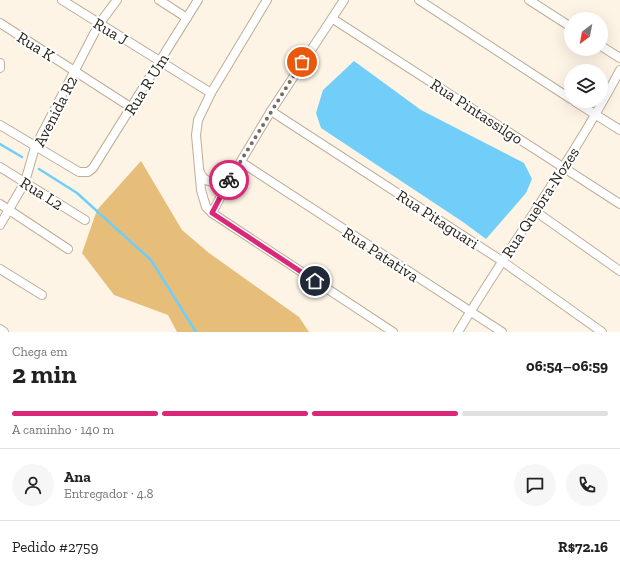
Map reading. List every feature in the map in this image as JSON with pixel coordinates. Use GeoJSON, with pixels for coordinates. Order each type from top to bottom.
{"type":"FeatureCollection","features":[{"type":"Feature","properties":{"kind":"street","name":"Rua J"},"geometry":{"type":"LineString","coordinates":[[62,0],[211,93]]}},
{"type":"Feature","properties":{"kind":"street","name":"Avenida R2"},"geometry":{"type":"LineString","coordinates":[[0,225],[25,182],[35,146],[100,24],[117,0]]}},
{"type":"Feature","properties":{"kind":"street"},"geometry":{"type":"LineString","coordinates":[[160,0],[188,18]]}},
{"type":"Feature","properties":{"kind":"street","name":"Rua R Um"},"geometry":{"type":"LineString","coordinates":[[35,146],[79,172],[88,172],[93,168],[132,108],[198,0]]}},
{"type":"Feature","properties":{"kind":"street"},"geometry":{"type":"LineString","coordinates":[[212,213],[229,181],[271,112],[344,0]]}},
{"type":"Feature","properties":{"kind":"street"},"geometry":{"type":"LineString","coordinates":[[419,0],[564,94]]}},
{"type":"Feature","properties":{"kind":"street"},"geometry":{"type":"LineString","coordinates":[[529,0],[564,22]]}},
{"type":"Feature","properties":{"kind":"street"},"geometry":{"type":"LineString","coordinates":[[263,1],[211,93],[197,125],[201,190],[206,207],[212,213],[393,332]]}},
{"type":"Feature","properties":{"kind":"street","name":"Rua Pintassilgo"},"geometry":{"type":"LineString","coordinates":[[333,19],[620,204]]}},
{"type":"Feature","properties":{"kind":"street","name":"Rua K"},"geometry":{"type":"LineString","coordinates":[[0,23],[132,108]]}},
{"type":"Feature","properties":{"kind":"street"},"geometry":{"type":"LineString","coordinates":[[608,50],[620,58]]}},
{"type":"Feature","properties":{"kind":"street"},"geometry":{"type":"LineString","coordinates":[[0,63],[0,68]]}},
{"type":"Feature","properties":{"kind":"street","name":"Rua Quebra-Nozes"},"geometry":{"type":"LineString","coordinates":[[458,332],[596,115],[620,70]]}},
{"type":"Feature","properties":{"kind":"street"},"geometry":{"type":"LineString","coordinates":[[585,108],[620,130]]}},
{"type":"Feature","properties":{"kind":"street","name":"Rua Pitaguari"},"geometry":{"type":"LineString","coordinates":[[271,112],[502,261],[602,332]]}},
{"type":"Feature","properties":{"kind":"street"},"geometry":{"type":"LineString","coordinates":[[0,125],[35,146]]}},
{"type":"Feature","properties":{"kind":"street","name":"Rua Patativa"},"geometry":{"type":"LineString","coordinates":[[241,162],[502,332]]}},
{"type":"Feature","properties":{"kind":"street","name":"Rua L2"},"geometry":{"type":"LineString","coordinates":[[0,167],[85,220]]}},
{"type":"Feature","properties":{"kind":"street"},"geometry":{"type":"LineString","coordinates":[[199,170],[202,177],[209,182],[229,181]]}},
{"type":"Feature","properties":{"kind":"street"},"geometry":{"type":"LineString","coordinates":[[0,204],[68,249]]}},
{"type":"Feature","properties":{"kind":"street"},"geometry":{"type":"LineString","coordinates":[[535,211],[620,271]]}},
{"type":"Feature","properties":{"kind":"street"},"geometry":{"type":"LineString","coordinates":[[0,269],[42,295]]}},
{"type":"Feature","properties":{"kind":"street"},"geometry":{"type":"LineString","coordinates":[[0,329],[4,332]]}},
{"type":"Feature","properties":{"kind":"shaded area"},"geometry":{"type":"Polygon","coordinates":[[[141,161],[182,230],[209,253],[299,317],[309,332],[177,332],[168,315],[114,295],[82,253],[97,210],[141,161]]]}},
{"type":"Feature","properties":{"kind":"water"},"geometry":{"type":"Polygon","coordinates":[[[354,61],[421,110],[524,163],[532,179],[526,193],[486,239],[463,222],[321,128],[316,113],[323,90],[354,61]]]}},
{"type":"Feature","properties":{"kind":"waterway"},"geometry":{"type":"LineString","coordinates":[[0,144],[22,157]]}},
{"type":"Feature","properties":{"kind":"waterway"},"geometry":{"type":"LineString","coordinates":[[39,169],[77,193],[151,260],[196,332]]}},
{"type":"Feature","properties":{"kind":"way so far"},"geometry":{"type":"LineString","coordinates":[[229,180],[302,62]]}},
{"type":"Feature","properties":{"kind":"route"},"geometry":{"type":"LineString","coordinates":[[229,180],[212,213],[315,281]]}}]}
